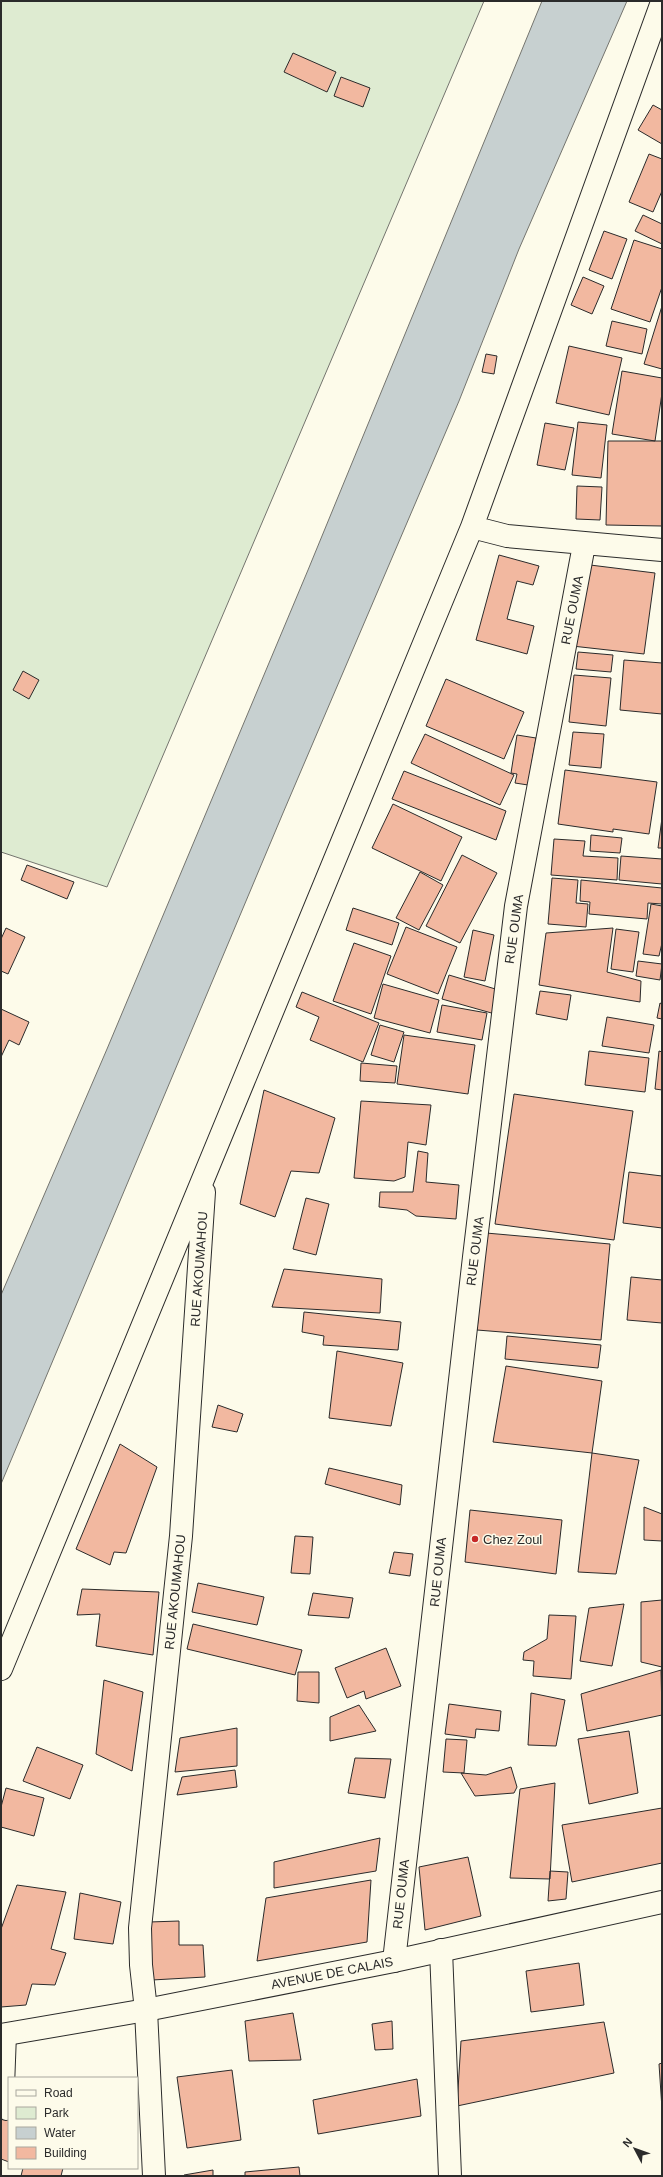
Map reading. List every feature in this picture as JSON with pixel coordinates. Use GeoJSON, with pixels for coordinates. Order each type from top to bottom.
{"type":"FeatureCollection","features":[{"type":"Feature","properties":{"kind":"main road"},"geometry":{"type":"LineString","coordinates":[[1,1669],[472,527],[662,2]]}},
{"type":"Feature","properties":{"kind":"main road"},"geometry":{"type":"LineString","coordinates":[[472,527],[507,536],[662,550]]}},
{"type":"Feature","properties":{"kind":"main road","name":"RUE OUMA"},"geometry":{"type":"LineString","coordinates":[[394,1961],[475,1249],[516,906],[584,544]]}},
{"type":"Feature","properties":{"kind":"main road","name":"RUE AKOUMAHOU"},"geometry":{"type":"LineString","coordinates":[[154,2176],[146,2010],[141,1965],[140,1928],[181,1536],[206,1173]]}},
{"type":"Feature","properties":{"kind":"main road","name":"AVENUE DE CALAIS"},"geometry":{"type":"LineString","coordinates":[[5,2034],[146,2010],[394,1961],[662,1902]]}},
{"type":"Feature","properties":{"kind":"main road"},"geometry":{"type":"LineString","coordinates":[[441,1950],[450,2176]]}},
{"type":"Feature","properties":{"kind":"lane"},"geometry":{"type":"LineString","coordinates":[[5,2034],[6,2113]]}},
{"type":"Feature","properties":{"kind":"green space"},"geometry":{"type":"Polygon","coordinates":[[[1,1],[484,1],[107,887],[1,852],[1,1]]]}},
{"type":"Feature","properties":{"kind":"water"},"geometry":{"type":"Polygon","coordinates":[[[542,1],[627,1],[519,249],[459,401],[283,813],[1,1484],[1,1295],[107,1049],[308,570],[542,1]]]}},
{"type":"Feature","properties":{"kind":"building"},"geometry":{"type":"Polygon","coordinates":[[[293,53],[336,72],[327,92],[284,72],[293,53]]]}},
{"type":"Feature","properties":{"kind":"building"},"geometry":{"type":"Polygon","coordinates":[[[341,77],[370,88],[363,107],[334,96],[341,77]]]}},
{"type":"Feature","properties":{"kind":"building"},"geometry":{"type":"Polygon","coordinates":[[[653,105],[662,110],[662,144],[638,130],[653,105]]]}},
{"type":"Feature","properties":{"kind":"building"},"geometry":{"type":"Polygon","coordinates":[[[649,154],[662,159],[662,191],[653,212],[629,202],[649,154]]]}},
{"type":"Feature","properties":{"kind":"building"},"geometry":{"type":"Polygon","coordinates":[[[643,215],[662,224],[662,244],[635,231],[643,215]]]}},
{"type":"Feature","properties":{"kind":"building"},"geometry":{"type":"Polygon","coordinates":[[[604,231],[627,239],[612,279],[589,270],[604,231]]]}},
{"type":"Feature","properties":{"kind":"building"},"geometry":{"type":"Polygon","coordinates":[[[634,240],[662,249],[662,287],[650,322],[611,309],[634,240]]]}},
{"type":"Feature","properties":{"kind":"building"},"geometry":{"type":"Polygon","coordinates":[[[583,277],[604,286],[592,314],[571,305],[583,277]]]}},
{"type":"Feature","properties":{"kind":"building"},"geometry":{"type":"Polygon","coordinates":[[[662,306],[662,369],[644,364],[662,306]]]}},
{"type":"Feature","properties":{"kind":"building"},"geometry":{"type":"Polygon","coordinates":[[[612,321],[647,329],[642,354],[606,346],[612,321]]]}},
{"type":"Feature","properties":{"kind":"building"},"geometry":{"type":"Polygon","coordinates":[[[569,346],[622,358],[609,415],[556,403],[569,346]]]}},
{"type":"Feature","properties":{"kind":"building"},"geometry":{"type":"Polygon","coordinates":[[[486,354],[497,356],[494,374],[482,372],[486,354]]]}},
{"type":"Feature","properties":{"kind":"building"},"geometry":{"type":"Polygon","coordinates":[[[622,371],[662,378],[662,393],[655,441],[612,434],[622,371]]]}},
{"type":"Feature","properties":{"kind":"building"},"geometry":{"type":"Polygon","coordinates":[[[578,422],[607,425],[601,478],[572,475],[578,422]]]}},
{"type":"Feature","properties":{"kind":"building"},"geometry":{"type":"Polygon","coordinates":[[[545,423],[574,428],[565,470],[537,465],[545,423]]]}},
{"type":"Feature","properties":{"kind":"building"},"geometry":{"type":"Polygon","coordinates":[[[608,441],[662,441],[662,526],[606,525],[608,441]]]}},
{"type":"Feature","properties":{"kind":"building"},"geometry":{"type":"Polygon","coordinates":[[[577,486],[602,487],[600,520],[576,519],[577,486]]]}},
{"type":"Feature","properties":{"kind":"building"},"geometry":{"type":"Polygon","coordinates":[[[499,555],[539,566],[533,585],[517,581],[507,619],[534,626],[527,654],[476,640],[499,555]]]}},
{"type":"Feature","properties":{"kind":"building"},"geometry":{"type":"Polygon","coordinates":[[[582,564],[655,573],[644,654],[572,646],[582,564]]]}},
{"type":"Feature","properties":{"kind":"building"},"geometry":{"type":"Polygon","coordinates":[[[578,652],[613,655],[611,672],[576,669],[578,652]]]}},
{"type":"Feature","properties":{"kind":"building"},"geometry":{"type":"Polygon","coordinates":[[[624,660],[662,663],[662,714],[620,710],[624,660]]]}},
{"type":"Feature","properties":{"kind":"building"},"geometry":{"type":"Polygon","coordinates":[[[23,671],[39,680],[29,699],[13,690],[23,671]]]}},
{"type":"Feature","properties":{"kind":"building"},"geometry":{"type":"Polygon","coordinates":[[[574,675],[611,678],[606,726],[569,722],[574,675]]]}},
{"type":"Feature","properties":{"kind":"building"},"geometry":{"type":"Polygon","coordinates":[[[446,679],[524,712],[504,759],[426,726],[446,679]]]}},
{"type":"Feature","properties":{"kind":"building"},"geometry":{"type":"Polygon","coordinates":[[[573,732],[604,734],[601,768],[569,765],[573,732]]]}},
{"type":"Feature","properties":{"kind":"building"},"geometry":{"type":"Polygon","coordinates":[[[425,734],[514,775],[500,805],[411,763],[425,734]]]}},
{"type":"Feature","properties":{"kind":"building"},"geometry":{"type":"Polygon","coordinates":[[[517,735],[536,738],[528,785],[515,783],[517,774],[511,773],[517,735]]]}},
{"type":"Feature","properties":{"kind":"building"},"geometry":{"type":"Polygon","coordinates":[[[565,770],[657,782],[649,834],[613,829],[613,832],[558,824],[565,770]]]}},
{"type":"Feature","properties":{"kind":"building"},"geometry":{"type":"Polygon","coordinates":[[[404,771],[506,811],[496,840],[392,799],[404,771]]]}},
{"type":"Feature","properties":{"kind":"building"},"geometry":{"type":"Polygon","coordinates":[[[393,804],[462,837],[441,881],[372,848],[393,804]]]}},
{"type":"Feature","properties":{"kind":"building"},"geometry":{"type":"Polygon","coordinates":[[[662,818],[662,848],[658,848],[662,818]]]}},
{"type":"Feature","properties":{"kind":"building"},"geometry":{"type":"Polygon","coordinates":[[[591,835],[622,838],[620,853],[590,851],[591,835]]]}},
{"type":"Feature","properties":{"kind":"building"},"geometry":{"type":"Polygon","coordinates":[[[554,839],[585,841],[583,856],[618,858],[617,880],[551,875],[554,839]]]}},
{"type":"Feature","properties":{"kind":"building"},"geometry":{"type":"Polygon","coordinates":[[[462,855],[497,873],[460,943],[426,926],[462,855]]]}},
{"type":"Feature","properties":{"kind":"building"},"geometry":{"type":"Polygon","coordinates":[[[621,856],[662,859],[662,884],[619,880],[621,856]]]}},
{"type":"Feature","properties":{"kind":"building"},"geometry":{"type":"Polygon","coordinates":[[[27,865],[74,882],[67,899],[21,880],[27,865]]]}},
{"type":"Feature","properties":{"kind":"building"},"geometry":{"type":"Polygon","coordinates":[[[420,872],[443,885],[419,930],[396,918],[420,872]]]}},
{"type":"Feature","properties":{"kind":"building"},"geometry":{"type":"Polygon","coordinates":[[[552,878],[578,880],[576,903],[588,904],[586,927],[548,924],[552,878]]]}},
{"type":"Feature","properties":{"kind":"building"},"geometry":{"type":"Polygon","coordinates":[[[581,880],[662,888],[662,904],[648,903],[647,919],[589,914],[590,902],[580,901],[581,880]]]}},
{"type":"Feature","properties":{"kind":"building"},"geometry":{"type":"Polygon","coordinates":[[[651,904],[662,906],[662,943],[659,956],[643,954],[651,904]]]}},
{"type":"Feature","properties":{"kind":"building"},"geometry":{"type":"Polygon","coordinates":[[[353,908],[399,923],[392,945],[346,930],[353,908]]]}},
{"type":"Feature","properties":{"kind":"building"},"geometry":{"type":"Polygon","coordinates":[[[406,927],[457,947],[438,994],[387,974],[406,927]]]}},
{"type":"Feature","properties":{"kind":"building"},"geometry":{"type":"Polygon","coordinates":[[[6,928],[25,937],[8,974],[1,971],[1,939],[6,928]]]}},
{"type":"Feature","properties":{"kind":"building"},"geometry":{"type":"Polygon","coordinates":[[[613,928],[607,972],[641,981],[640,1002],[539,985],[546,933],[613,928]]]}},
{"type":"Feature","properties":{"kind":"building"},"geometry":{"type":"Polygon","coordinates":[[[616,929],[639,932],[633,972],[611,969],[616,929]]]}},
{"type":"Feature","properties":{"kind":"building"},"geometry":{"type":"Polygon","coordinates":[[[473,930],[494,935],[485,981],[464,977],[473,930]]]}},
{"type":"Feature","properties":{"kind":"building"},"geometry":{"type":"Polygon","coordinates":[[[354,943],[391,956],[371,1014],[333,1001],[354,943]]]}},
{"type":"Feature","properties":{"kind":"building"},"geometry":{"type":"Polygon","coordinates":[[[638,961],[662,964],[660,980],[636,976],[638,961]]]}},
{"type":"Feature","properties":{"kind":"building"},"geometry":{"type":"Polygon","coordinates":[[[449,975],[502,991],[495,1014],[442,999],[449,975]]]}},
{"type":"Feature","properties":{"kind":"building"},"geometry":{"type":"Polygon","coordinates":[[[383,984],[439,1000],[430,1033],[374,1018],[383,984]]]}},
{"type":"Feature","properties":{"kind":"building"},"geometry":{"type":"Polygon","coordinates":[[[540,991],[571,995],[567,1020],[536,1014],[540,991]]]}},
{"type":"Feature","properties":{"kind":"building"},"geometry":{"type":"Polygon","coordinates":[[[302,992],[379,1023],[363,1062],[310,1040],[319,1017],[296,1007],[302,992]]]}},
{"type":"Feature","properties":{"kind":"building"},"geometry":{"type":"Polygon","coordinates":[[[660,1003],[662,1004],[662,1019],[657,1018],[660,1003]]]}},
{"type":"Feature","properties":{"kind":"building"},"geometry":{"type":"Polygon","coordinates":[[[442,1005],[487,1013],[482,1040],[437,1032],[442,1005]]]}},
{"type":"Feature","properties":{"kind":"building"},"geometry":{"type":"Polygon","coordinates":[[[1,1009],[29,1022],[19,1045],[9,1040],[1,1057],[1,1009]]]}},
{"type":"Feature","properties":{"kind":"building"},"geometry":{"type":"Polygon","coordinates":[[[607,1017],[654,1025],[649,1053],[602,1046],[607,1017]]]}},
{"type":"Feature","properties":{"kind":"building"},"geometry":{"type":"Polygon","coordinates":[[[380,1025],[404,1032],[394,1062],[371,1055],[380,1025]]]}},
{"type":"Feature","properties":{"kind":"building"},"geometry":{"type":"Polygon","coordinates":[[[404,1035],[475,1045],[468,1094],[397,1084],[404,1035]]]}},
{"type":"Feature","properties":{"kind":"building"},"geometry":{"type":"Polygon","coordinates":[[[589,1051],[649,1058],[645,1092],[585,1085],[589,1051]]]}},
{"type":"Feature","properties":{"kind":"building"},"geometry":{"type":"Polygon","coordinates":[[[659,1051],[662,1052],[662,1090],[655,1089],[659,1051]]]}},
{"type":"Feature","properties":{"kind":"building"},"geometry":{"type":"Polygon","coordinates":[[[361,1063],[397,1066],[395,1083],[360,1081],[361,1063]]]}},
{"type":"Feature","properties":{"kind":"building"},"geometry":{"type":"Polygon","coordinates":[[[264,1090],[335,1118],[319,1173],[291,1171],[275,1217],[240,1204],[264,1090]]]}},
{"type":"Feature","properties":{"kind":"building"},"geometry":{"type":"Polygon","coordinates":[[[514,1094],[633,1111],[614,1240],[495,1224],[514,1094]]]}},
{"type":"Feature","properties":{"kind":"building"},"geometry":{"type":"Polygon","coordinates":[[[361,1101],[431,1105],[426,1145],[408,1142],[405,1177],[394,1181],[354,1178],[361,1101]]]}},
{"type":"Feature","properties":{"kind":"building"},"geometry":{"type":"Polygon","coordinates":[[[418,1151],[428,1153],[426,1182],[459,1185],[456,1219],[416,1216],[407,1210],[379,1207],[380,1192],[413,1192],[418,1151]]]}},
{"type":"Feature","properties":{"kind":"building"},"geometry":{"type":"Polygon","coordinates":[[[629,1172],[662,1176],[662,1228],[623,1223],[629,1172]]]}},
{"type":"Feature","properties":{"kind":"building"},"geometry":{"type":"Polygon","coordinates":[[[306,1198],[329,1204],[316,1255],[293,1249],[306,1198]]]}},
{"type":"Feature","properties":{"kind":"building"},"geometry":{"type":"Polygon","coordinates":[[[486,1233],[610,1244],[601,1340],[477,1330],[486,1233]]]}},
{"type":"Feature","properties":{"kind":"building"},"geometry":{"type":"Polygon","coordinates":[[[284,1269],[382,1279],[380,1313],[272,1307],[284,1269]]]}},
{"type":"Feature","properties":{"kind":"building"},"geometry":{"type":"Polygon","coordinates":[[[631,1277],[662,1280],[662,1323],[627,1320],[631,1277]]]}},
{"type":"Feature","properties":{"kind":"building"},"geometry":{"type":"Polygon","coordinates":[[[304,1312],[401,1322],[398,1350],[323,1345],[324,1336],[302,1332],[304,1312]]]}},
{"type":"Feature","properties":{"kind":"building"},"geometry":{"type":"Polygon","coordinates":[[[507,1336],[601,1345],[598,1368],[505,1359],[507,1336]]]}},
{"type":"Feature","properties":{"kind":"building"},"geometry":{"type":"Polygon","coordinates":[[[337,1351],[403,1363],[391,1426],[329,1418],[337,1351]]]}},
{"type":"Feature","properties":{"kind":"building"},"geometry":{"type":"Polygon","coordinates":[[[506,1366],[602,1381],[592,1453],[493,1442],[506,1366]]]}},
{"type":"Feature","properties":{"kind":"building"},"geometry":{"type":"Polygon","coordinates":[[[218,1405],[243,1414],[237,1432],[212,1427],[218,1405]]]}},
{"type":"Feature","properties":{"kind":"building"},"geometry":{"type":"Polygon","coordinates":[[[120,1444],[157,1467],[126,1553],[114,1552],[110,1565],[76,1549],[120,1444]]]}},
{"type":"Feature","properties":{"kind":"building"},"geometry":{"type":"Polygon","coordinates":[[[592,1453],[639,1460],[616,1574],[578,1572],[592,1453]]]}},
{"type":"Feature","properties":{"kind":"building"},"geometry":{"type":"Polygon","coordinates":[[[329,1468],[402,1485],[400,1505],[325,1484],[329,1468]]]}},
{"type":"Feature","properties":{"kind":"building"},"geometry":{"type":"Polygon","coordinates":[[[644,1507],[662,1514],[662,1541],[644,1540],[644,1507]]]}},
{"type":"Feature","properties":{"kind":"building"},"geometry":{"type":"Polygon","coordinates":[[[470,1510],[562,1520],[556,1574],[465,1562],[470,1510]]]}},
{"type":"Feature","properties":{"kind":"building"},"geometry":{"type":"Polygon","coordinates":[[[295,1536],[313,1537],[310,1574],[291,1573],[295,1536]]]}},
{"type":"Feature","properties":{"kind":"building"},"geometry":{"type":"Polygon","coordinates":[[[394,1552],[413,1554],[410,1576],[389,1573],[394,1552]]]}},
{"type":"Feature","properties":{"kind":"building"},"geometry":{"type":"Polygon","coordinates":[[[198,1583],[264,1597],[257,1625],[192,1612],[198,1583]]]}},
{"type":"Feature","properties":{"kind":"building"},"geometry":{"type":"Polygon","coordinates":[[[82,1589],[159,1592],[153,1655],[96,1646],[100,1614],[77,1615],[82,1589]]]}},
{"type":"Feature","properties":{"kind":"building"},"geometry":{"type":"Polygon","coordinates":[[[313,1593],[353,1598],[349,1618],[308,1615],[313,1593]]]}},
{"type":"Feature","properties":{"kind":"building"},"geometry":{"type":"Polygon","coordinates":[[[662,1600],[662,1667],[641,1662],[641,1602],[662,1600]]]}},
{"type":"Feature","properties":{"kind":"building"},"geometry":{"type":"Polygon","coordinates":[[[624,1604],[612,1666],[580,1661],[589,1608],[624,1604]]]}},
{"type":"Feature","properties":{"kind":"building"},"geometry":{"type":"Polygon","coordinates":[[[549,1615],[576,1616],[571,1679],[533,1676],[534,1661],[523,1660],[524,1652],[547,1639],[549,1615]]]}},
{"type":"Feature","properties":{"kind":"building"},"geometry":{"type":"Polygon","coordinates":[[[193,1624],[302,1650],[295,1675],[187,1649],[193,1624]]]}},
{"type":"Feature","properties":{"kind":"building"},"geometry":{"type":"Polygon","coordinates":[[[386,1648],[401,1686],[366,1699],[364,1691],[347,1698],[335,1668],[386,1648]]]}},
{"type":"Feature","properties":{"kind":"building"},"geometry":{"type":"Polygon","coordinates":[[[661,1670],[662,1715],[587,1731],[581,1694],[661,1670]]]}},
{"type":"Feature","properties":{"kind":"building"},"geometry":{"type":"Polygon","coordinates":[[[298,1672],[319,1672],[319,1703],[297,1701],[298,1672]]]}},
{"type":"Feature","properties":{"kind":"building"},"geometry":{"type":"Polygon","coordinates":[[[104,1680],[143,1692],[132,1771],[96,1754],[104,1680]]]}},
{"type":"Feature","properties":{"kind":"building"},"geometry":{"type":"Polygon","coordinates":[[[531,1693],[565,1700],[556,1746],[528,1745],[531,1693]]]}},
{"type":"Feature","properties":{"kind":"building"},"geometry":{"type":"Polygon","coordinates":[[[449,1704],[501,1711],[499,1731],[476,1729],[475,1738],[445,1734],[449,1704]]]}},
{"type":"Feature","properties":{"kind":"building"},"geometry":{"type":"Polygon","coordinates":[[[359,1705],[376,1731],[330,1741],[330,1717],[359,1705]]]}},
{"type":"Feature","properties":{"kind":"building"},"geometry":{"type":"Polygon","coordinates":[[[237,1728],[237,1766],[175,1772],[180,1738],[237,1728]]]}},
{"type":"Feature","properties":{"kind":"building"},"geometry":{"type":"Polygon","coordinates":[[[629,1731],[638,1793],[589,1804],[578,1739],[629,1731]]]}},
{"type":"Feature","properties":{"kind":"building"},"geometry":{"type":"Polygon","coordinates":[[[446,1739],[467,1740],[464,1773],[443,1772],[446,1739]]]}},
{"type":"Feature","properties":{"kind":"building"},"geometry":{"type":"Polygon","coordinates":[[[37,1747],[83,1765],[70,1799],[23,1781],[37,1747]]]}},
{"type":"Feature","properties":{"kind":"building"},"geometry":{"type":"Polygon","coordinates":[[[355,1758],[391,1759],[385,1798],[348,1793],[355,1758]]]}},
{"type":"Feature","properties":{"kind":"building"},"geometry":{"type":"Polygon","coordinates":[[[511,1767],[517,1787],[514,1793],[475,1796],[461,1773],[486,1775],[511,1767]]]}},
{"type":"Feature","properties":{"kind":"building"},"geometry":{"type":"Polygon","coordinates":[[[235,1770],[237,1787],[177,1795],[182,1777],[235,1770]]]}},
{"type":"Feature","properties":{"kind":"building"},"geometry":{"type":"Polygon","coordinates":[[[555,1783],[550,1879],[510,1878],[520,1789],[555,1783]]]}},
{"type":"Feature","properties":{"kind":"building"},"geometry":{"type":"Polygon","coordinates":[[[6,1788],[44,1798],[34,1836],[1,1827],[1,1807],[6,1788]]]}},
{"type":"Feature","properties":{"kind":"building"},"geometry":{"type":"Polygon","coordinates":[[[662,1808],[662,1863],[572,1882],[562,1825],[662,1808]]]}},
{"type":"Feature","properties":{"kind":"building"},"geometry":{"type":"Polygon","coordinates":[[[380,1838],[376,1871],[274,1888],[274,1862],[380,1838]]]}},
{"type":"Feature","properties":{"kind":"building"},"geometry":{"type":"Polygon","coordinates":[[[468,1857],[481,1916],[425,1930],[419,1867],[468,1857]]]}},
{"type":"Feature","properties":{"kind":"building"},"geometry":{"type":"Polygon","coordinates":[[[550,1871],[568,1872],[566,1899],[548,1901],[550,1871]]]}},
{"type":"Feature","properties":{"kind":"building"},"geometry":{"type":"Polygon","coordinates":[[[371,1880],[367,1942],[257,1961],[266,1898],[371,1880]]]}},
{"type":"Feature","properties":{"kind":"building"},"geometry":{"type":"Polygon","coordinates":[[[17,1885],[66,1892],[51,1949],[66,1953],[55,1985],[32,1984],[26,2005],[1,2007],[1,1929],[17,1885]]]}},
{"type":"Feature","properties":{"kind":"building"},"geometry":{"type":"Polygon","coordinates":[[[80,1893],[121,1902],[113,1944],[74,1939],[80,1893]]]}},
{"type":"Feature","properties":{"kind":"building"},"geometry":{"type":"Polygon","coordinates":[[[179,1921],[179,1945],[203,1945],[205,1977],[152,1980],[149,1922],[179,1921]]]}},
{"type":"Feature","properties":{"kind":"building"},"geometry":{"type":"Polygon","coordinates":[[[579,1963],[584,2005],[531,2012],[526,1971],[579,1963]]]}},
{"type":"Feature","properties":{"kind":"building"},"geometry":{"type":"Polygon","coordinates":[[[293,2013],[301,2060],[249,2061],[245,2021],[293,2013]]]}},
{"type":"Feature","properties":{"kind":"building"},"geometry":{"type":"Polygon","coordinates":[[[392,2021],[393,2049],[375,2050],[372,2024],[392,2021]]]}},
{"type":"Feature","properties":{"kind":"building"},"geometry":{"type":"Polygon","coordinates":[[[604,2022],[614,2073],[457,2106],[461,2041],[604,2022]]]}},
{"type":"Feature","properties":{"kind":"building"},"geometry":{"type":"Polygon","coordinates":[[[662,2063],[662,2109],[659,2064],[662,2063]]]}},
{"type":"Feature","properties":{"kind":"building"},"geometry":{"type":"Polygon","coordinates":[[[232,2070],[241,2140],[187,2148],[177,2077],[232,2070]]]}},
{"type":"Feature","properties":{"kind":"building"},"geometry":{"type":"Polygon","coordinates":[[[417,2079],[421,2116],[318,2134],[313,2100],[417,2079]]]}},
{"type":"Feature","properties":{"kind":"building"},"geometry":{"type":"Polygon","coordinates":[[[1,2111],[8,2114],[8,2162],[1,2159],[1,2111]]]}},
{"type":"Feature","properties":{"kind":"building"},"geometry":{"type":"Polygon","coordinates":[[[299,2167],[300,2176],[245,2176],[245,2172],[299,2167]]]}},
{"type":"Feature","properties":{"kind":"building"},"geometry":{"type":"Polygon","coordinates":[[[23,2169],[63,2169],[61,2176],[21,2176],[23,2169]]]}},
{"type":"Feature","properties":{"kind":"building"},"geometry":{"type":"Polygon","coordinates":[[[213,2170],[213,2176],[184,2176],[184,2175],[213,2170]]]}},
{"type":"Feature","properties":{"kind":"place","name":"Chez Zoul"},"geometry":{"type":"Point","coordinates":[475,1539]}}]}
